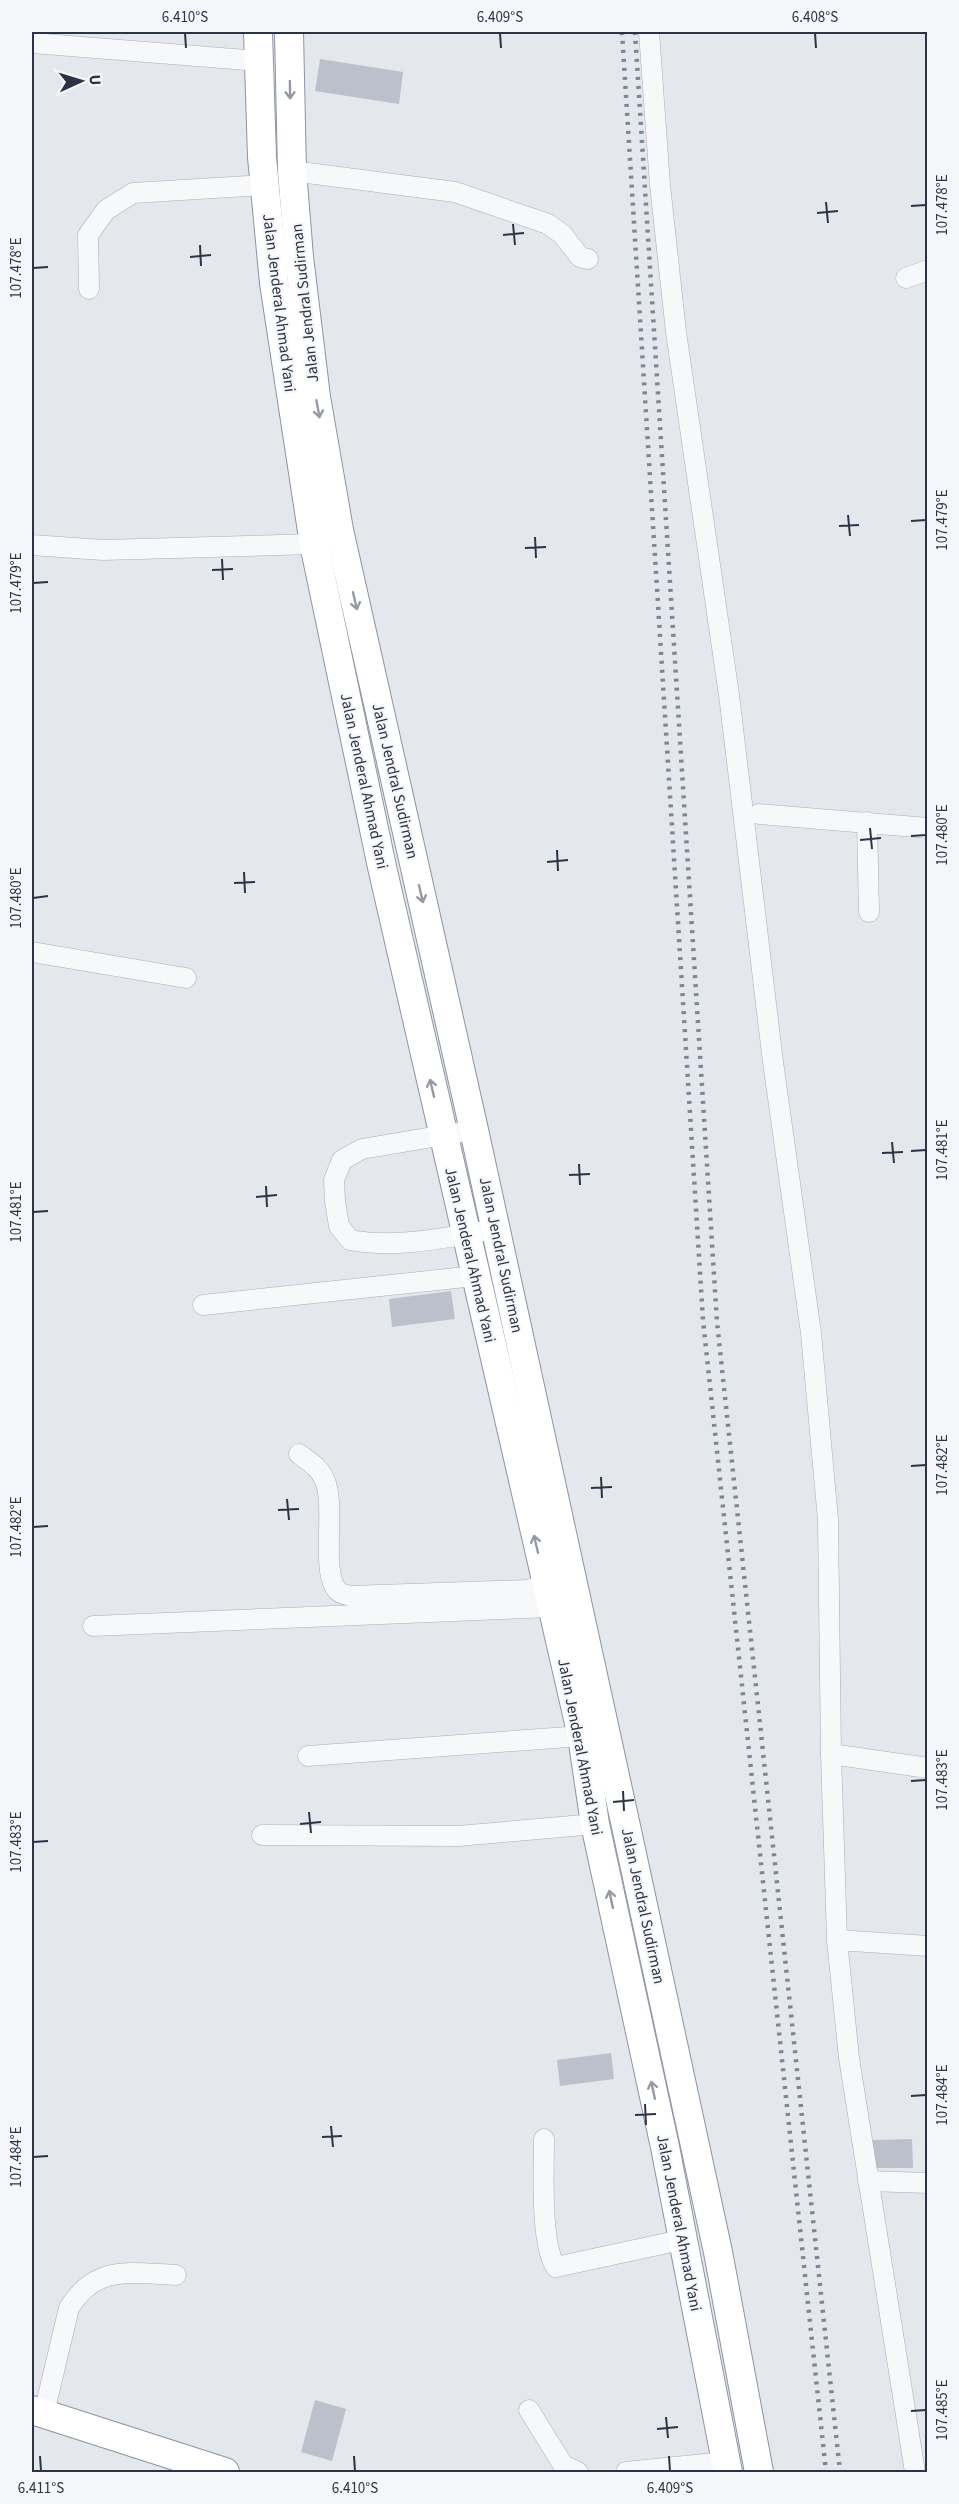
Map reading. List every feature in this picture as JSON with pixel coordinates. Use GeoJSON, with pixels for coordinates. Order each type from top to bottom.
{"type":"FeatureCollection","features":[{"type":"Feature","properties":{"kind":"highway","name":"Jalan Jenderal Ahmad Yani"},"geometry":{"type":"LineString","coordinates":[[258,32],[264,185],[274,283],[314,544],[442,1134],[582,1736],[595,1824],[665,2147],[726,2467]]}},
{"type":"Feature","properties":{"kind":"highway","name":"Jalan Jendral Sudirman"},"geometry":{"type":"LineString","coordinates":[[289,32],[292,171],[299,257],[316,397],[339,530],[496,1229],[718,2252],[759,2472]]}},
{"type":"Feature","properties":{"kind":"highway"},"geometry":{"type":"LineString","coordinates":[[38,2412],[225,2472]]}},
{"type":"Feature","properties":{"kind":"street"},"geometry":{"type":"LineString","coordinates":[[649,32],[660,185],[676,332],[738,770],[811,1333],[828,1520],[831,1754],[837,1940],[849,2058],[915,2472]]}},
{"type":"Feature","properties":{"kind":"street"},"geometry":{"type":"LineString","coordinates":[[32,43],[258,61]]}},
{"type":"Feature","properties":{"kind":"street"},"geometry":{"type":"LineString","coordinates":[[292,171],[455,192],[548,224],[562,234],[580,257],[588,259]]}},
{"type":"Feature","properties":{"kind":"street"},"geometry":{"type":"LineString","coordinates":[[90,289],[88,235],[106,210],[133,193],[264,185]]}},
{"type":"Feature","properties":{"kind":"street"},"geometry":{"type":"LineString","coordinates":[[906,278],[927,270]]}},
{"type":"Feature","properties":{"kind":"street"},"geometry":{"type":"LineString","coordinates":[[32,545],[103,550],[314,544]]}},
{"type":"Feature","properties":{"kind":"street"},"geometry":{"type":"LineString","coordinates":[[738,770],[759,814],[759,843],[751,880]]}},
{"type":"Feature","properties":{"kind":"street"},"geometry":{"type":"LineString","coordinates":[[759,814],[927,828]]}},
{"type":"Feature","properties":{"kind":"street"},"geometry":{"type":"LineString","coordinates":[[867,822],[869,912]]}},
{"type":"Feature","properties":{"kind":"street"},"geometry":{"type":"LineString","coordinates":[[32,952],[186,978]]}},
{"type":"Feature","properties":{"kind":"street"},"geometry":{"type":"LineString","coordinates":[[474,1130],[362,1149],[342,1160],[334,1180],[339,1226],[350,1240],[370,1244],[409,1243],[496,1229]]}},
{"type":"Feature","properties":{"kind":"street"},"geometry":{"type":"LineString","coordinates":[[203,1305],[475,1276]]}},
{"type":"Feature","properties":{"kind":"street"},"geometry":{"type":"LineString","coordinates":[[299,1454],[319,1469],[326,1482],[329,1556],[332,1580],[338,1591],[351,1596],[527,1590],[548,1596]]}},
{"type":"Feature","properties":{"kind":"street"},"geometry":{"type":"LineString","coordinates":[[93,1626],[548,1596]]}},
{"type":"Feature","properties":{"kind":"street"},"geometry":{"type":"LineString","coordinates":[[308,1756],[582,1736]]}},
{"type":"Feature","properties":{"kind":"street"},"geometry":{"type":"LineString","coordinates":[[831,1754],[927,1768]]}},
{"type":"Feature","properties":{"kind":"street"},"geometry":{"type":"LineString","coordinates":[[261,1835],[458,1836],[595,1824]]}},
{"type":"Feature","properties":{"kind":"street"},"geometry":{"type":"LineString","coordinates":[[837,1940],[927,1946]]}},
{"type":"Feature","properties":{"kind":"street"},"geometry":{"type":"LineString","coordinates":[[544,2139],[545,2213],[549,2258],[556,2267],[681,2240]]}},
{"type":"Feature","properties":{"kind":"street"},"geometry":{"type":"LineString","coordinates":[[868,2181],[927,2183]]}},
{"type":"Feature","properties":{"kind":"street"},"geometry":{"type":"LineString","coordinates":[[38,2412],[69,2308],[78,2294],[93,2281],[120,2272],[176,2275]]}},
{"type":"Feature","properties":{"kind":"street"},"geometry":{"type":"LineString","coordinates":[[529,2410],[563,2465],[578,2472]]}},
{"type":"Feature","properties":{"kind":"street"},"geometry":{"type":"LineString","coordinates":[[626,2472],[726,2467]]}},
{"type":"Feature","properties":{"kind":"building"},"geometry":{"type":"Polygon","coordinates":[[[320,59],[403,72],[399,104],[315,91],[320,59]]]}},
{"type":"Feature","properties":{"kind":"building"},"geometry":{"type":"Polygon","coordinates":[[[451,1291],[455,1319],[392,1327],[389,1299],[451,1291]]]}},
{"type":"Feature","properties":{"kind":"building"},"geometry":{"type":"Polygon","coordinates":[[[611,2053],[614,2079],[560,2086],[557,2060],[611,2053]]]}},
{"type":"Feature","properties":{"kind":"building"},"geometry":{"type":"Polygon","coordinates":[[[912,2139],[913,2168],[872,2168],[872,2140],[912,2139]]]}},
{"type":"Feature","properties":{"kind":"building"},"geometry":{"type":"Polygon","coordinates":[[[315,2400],[346,2409],[332,2461],[301,2452],[315,2400]]]}},
{"type":"Feature","properties":{"kind":"railway"},"geometry":{"type":"LineString","coordinates":[[622,32],[703,1320],[826,2472]]}},
{"type":"Feature","properties":{"kind":"railway"},"geometry":{"type":"LineString","coordinates":[[635,32],[717,1322],[840,2472]]}}]}
